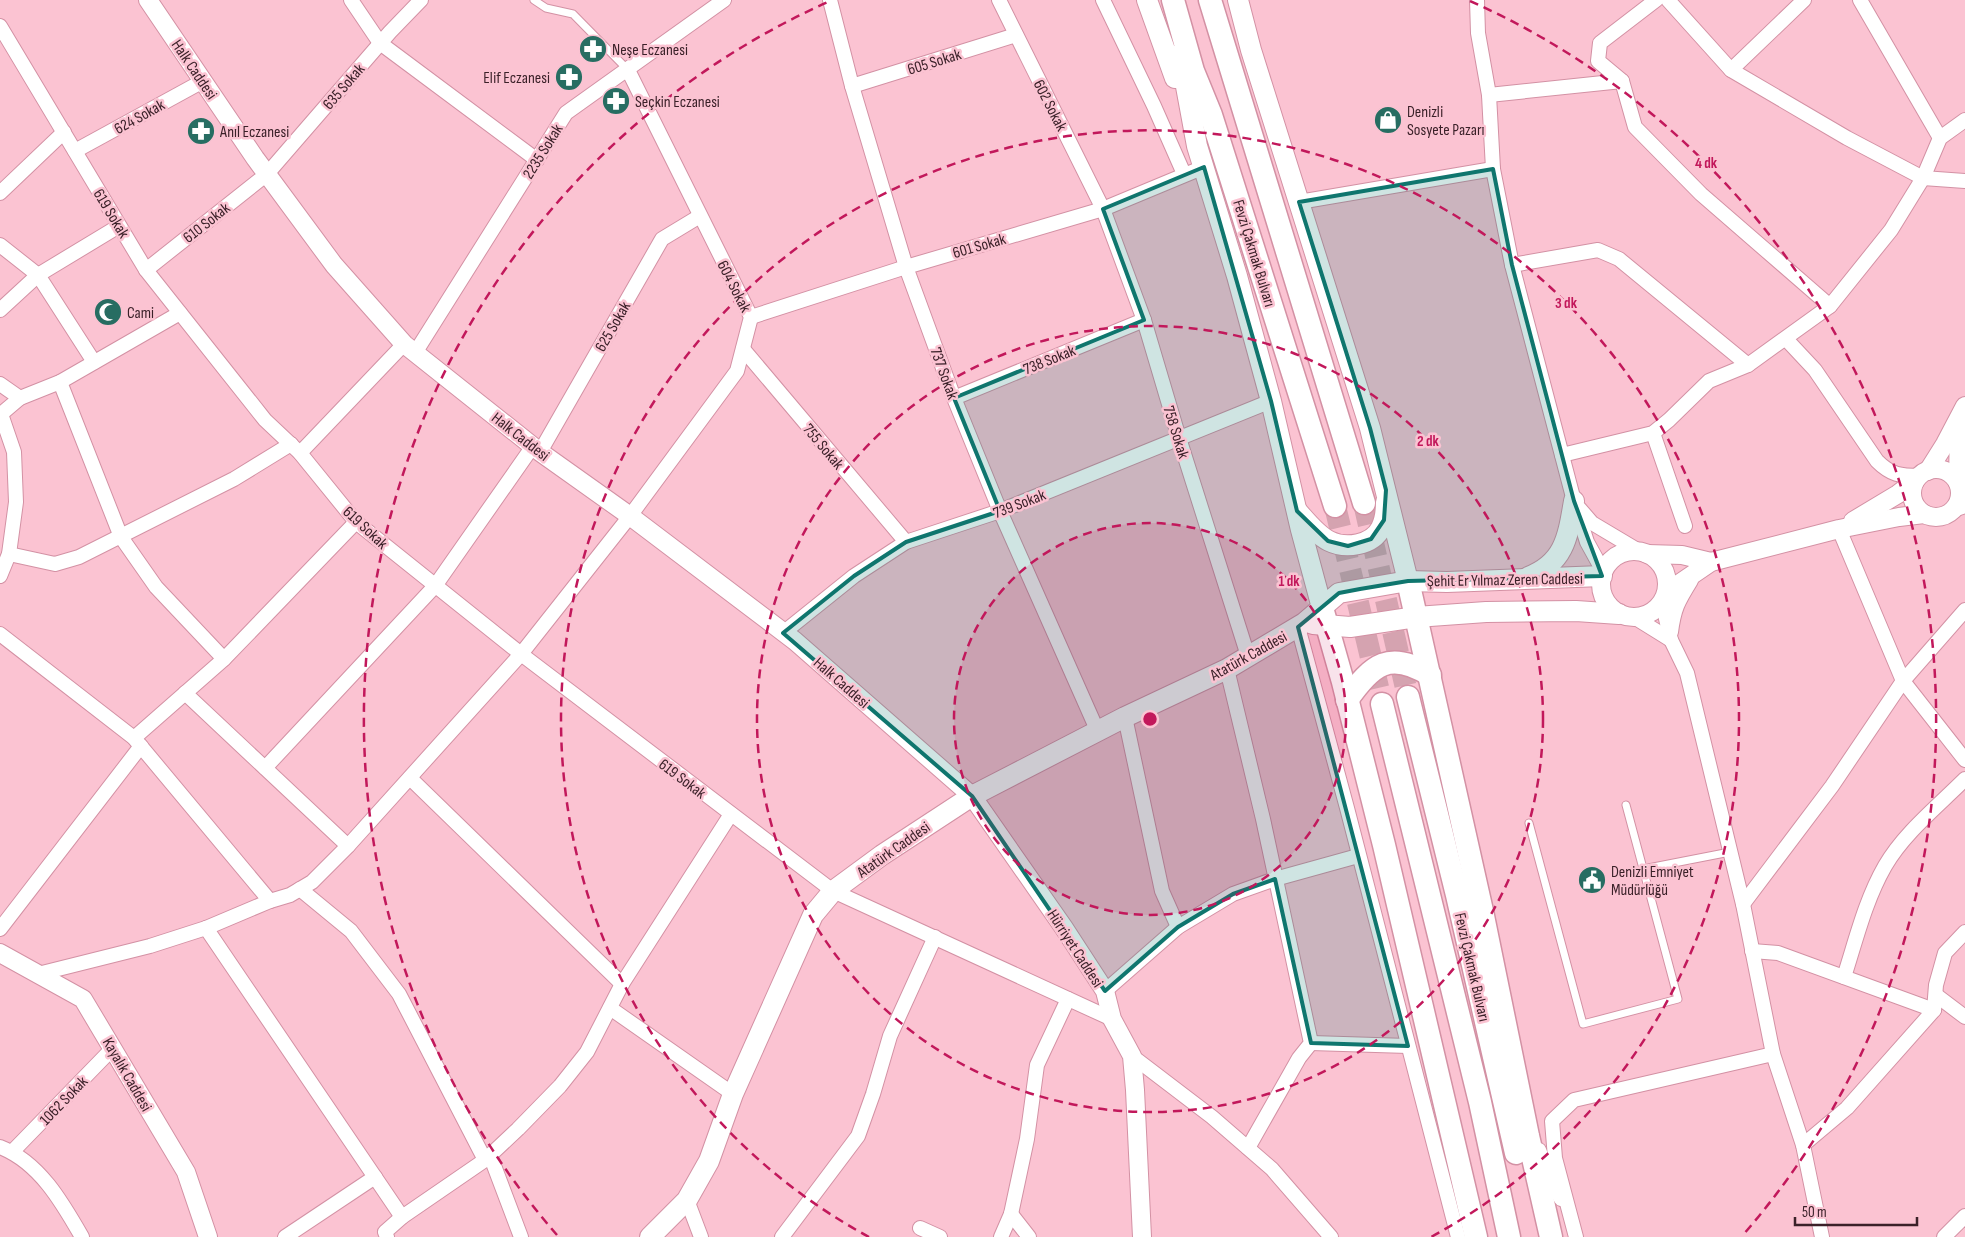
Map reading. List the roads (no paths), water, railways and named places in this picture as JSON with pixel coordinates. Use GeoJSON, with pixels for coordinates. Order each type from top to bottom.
{"type":"FeatureCollection","features":[{"type":"Feature","properties":{"kind":"main road"},"geometry":{"type":"LineString","coordinates":[[1147,0],[1204,167],[1237,276],[1271,401],[1324,616],[1348,700],[1422,1002],[1476,1237]]}},
{"type":"Feature","properties":{"kind":"main road"},"geometry":{"type":"LineString","coordinates":[[1172,0],[1197,146]]}},
{"type":"Feature","properties":{"kind":"main road","name":"Fevzi Çakmak Bulvarı"},"geometry":{"type":"LineString","coordinates":[[1172,0],[1193,71],[1211,115],[1335,506]]}},
{"type":"Feature","properties":{"kind":"main road"},"geometry":{"type":"LineString","coordinates":[[1185,0],[1211,115]]}},
{"type":"Feature","properties":{"kind":"main road","name":"Fevzi Çakmak Bulvarı"},"geometry":{"type":"LineString","coordinates":[[1210,0],[1364,504]]}},
{"type":"Feature","properties":{"kind":"main road"},"geometry":{"type":"LineString","coordinates":[[1218,0],[1234,76]]}},
{"type":"Feature","properties":{"kind":"main road"},"geometry":{"type":"LineString","coordinates":[[1238,4],[1370,428],[1386,490],[1430,676],[1482,911],[1528,1136],[1551,1237]]}},
{"type":"Feature","properties":{"kind":"main road"},"geometry":{"type":"LineString","coordinates":[[1297,511],[1308,524],[1328,541],[1348,546],[1358,544],[1371,539],[1381,530],[1386,510],[1386,490]]}},
{"type":"Feature","properties":{"kind":"main road"},"geometry":{"type":"LineString","coordinates":[[1521,580],[1548,567],[1561,552],[1568,532],[1574,501]]}},
{"type":"Feature","properties":{"kind":"main road","name":"Şehit Er Yılmaz Zeren Caddesi"},"geometry":{"type":"LineString","coordinates":[[1324,616],[1339,593],[1408,581],[1521,580],[1602,573]]}},
{"type":"Feature","properties":{"kind":"main road"},"geometry":{"type":"LineString","coordinates":[[1324,616],[1350,627],[1447,613],[1576,611],[1627,616]]}},
{"type":"Feature","properties":{"kind":"main road","name":"Atatürk Caddesi"},"geometry":{"type":"LineString","coordinates":[[650,1237],[687,1200],[709,1161],[733,1094],[813,914],[833,891],[882,855],[972,796],[1125,717],[1227,669],[1301,625],[1324,616]]}},
{"type":"Feature","properties":{"kind":"main road"},"geometry":{"type":"LineString","coordinates":[[1348,700],[1366,676],[1386,663],[1408,664],[1430,676]]}},
{"type":"Feature","properties":{"kind":"main road","name":"Fevzi Çakmak Bulvarı"},"geometry":{"type":"LineString","coordinates":[[1408,697],[1459,905],[1535,1237]]}},
{"type":"Feature","properties":{"kind":"main road","name":"Fevzi Çakmak Bulvarı"},"geometry":{"type":"LineString","coordinates":[[1382,704],[1480,1102],[1509,1237]]}},
{"type":"Feature","properties":{"kind":"street","name":"Halk Caddesi"},"geometry":{"type":"LineString","coordinates":[[148,0],[267,174],[334,265],[410,349],[536,449],[630,516],[784,633],[899,730],[972,796]]}},
{"type":"Feature","properties":{"kind":"street"},"geometry":{"type":"LineString","coordinates":[[351,0],[380,43],[537,160]]}},
{"type":"Feature","properties":{"kind":"street","name":"635 Sokak"},"geometry":{"type":"LineString","coordinates":[[267,174],[380,43],[421,0]]}},
{"type":"Feature","properties":{"kind":"street","name":"2235 Sokak"},"geometry":{"type":"LineString","coordinates":[[9,554],[55,564],[79,558],[295,449],[410,349],[566,114],[724,0]]}},
{"type":"Feature","properties":{"kind":"street","name":"737 Sokak"},"geometry":{"type":"LineString","coordinates":[[830,0],[852,86],[906,267],[954,398],[1000,511],[1098,732]]}},
{"type":"Feature","properties":{"kind":"street","name":"602 Sokak"},"geometry":{"type":"LineString","coordinates":[[999,0],[1103,209]]}},
{"type":"Feature","properties":{"kind":"street"},"geometry":{"type":"LineString","coordinates":[[1103,0],[1154,106],[1184,174]]}},
{"type":"Feature","properties":{"kind":"street"},"geometry":{"type":"LineString","coordinates":[[1477,0],[1478,33],[1489,95],[1493,169],[1512,265],[1574,501],[1587,542],[1602,573],[1602,591],[1605,600],[1627,616],[1670,636]]}},
{"type":"Feature","properties":{"kind":"street"},"geometry":{"type":"LineString","coordinates":[[1656,0],[1600,43],[1598,61],[1622,81],[1635,127],[1701,194],[1830,306]]}},
{"type":"Feature","properties":{"kind":"street"},"geometry":{"type":"LineString","coordinates":[[1668,0],[1732,70],[1847,138],[1923,178],[1965,181]]}},
{"type":"Feature","properties":{"kind":"street"},"geometry":{"type":"LineString","coordinates":[[1732,70],[1804,0]]}},
{"type":"Feature","properties":{"kind":"street"},"geometry":{"type":"LineString","coordinates":[[1860,0],[1940,138]]}},
{"type":"Feature","properties":{"kind":"street","name":"619 Sokak"},"geometry":{"type":"LineString","coordinates":[[0,26],[146,270],[265,420],[295,449],[356,522],[521,654],[833,891],[1112,1020]]}},
{"type":"Feature","properties":{"kind":"street","name":"605 Sokak"},"geometry":{"type":"LineString","coordinates":[[852,86],[1016,36]]}},
{"type":"Feature","properties":{"kind":"street","name":"604 Sokak"},"geometry":{"type":"LineString","coordinates":[[38,974],[150,946],[206,928],[270,901],[290,895],[312,882],[348,846],[521,654],[630,516],[736,371],[751,317],[628,70]]}},
{"type":"Feature","properties":{"kind":"street","name":"624 Sokak"},"geometry":{"type":"LineString","coordinates":[[75,151],[203,81]]}},
{"type":"Feature","properties":{"kind":"street"},"geometry":{"type":"LineString","coordinates":[[1489,95],[1622,81]]}},
{"type":"Feature","properties":{"kind":"street"},"geometry":{"type":"LineString","coordinates":[[1562,455],[1653,433],[1709,381],[1748,365],[1830,306],[1891,230],[1923,178],[1940,138],[1965,120]]}},
{"type":"Feature","properties":{"kind":"street"},"geometry":{"type":"LineString","coordinates":[[0,193],[64,132]]}},
{"type":"Feature","properties":{"kind":"street","name":"601 Sokak"},"geometry":{"type":"LineString","coordinates":[[751,317],[906,267],[1103,209],[1204,167]]}},
{"type":"Feature","properties":{"kind":"street"},"geometry":{"type":"LineString","coordinates":[[1299,202],[1493,169]]}},
{"type":"Feature","properties":{"kind":"street","name":"610 Sokak"},"geometry":{"type":"LineString","coordinates":[[146,270],[267,174]]}},
{"type":"Feature","properties":{"kind":"street","name":"758 Sokak"},"geometry":{"type":"LineString","coordinates":[[1103,209],[1144,320],[1248,656]]}},
{"type":"Feature","properties":{"kind":"street","name":"625 Sokak"},"geometry":{"type":"LineString","coordinates":[[265,768],[435,586],[536,449],[662,239],[700,216]]}},
{"type":"Feature","properties":{"kind":"street"},"geometry":{"type":"LineString","coordinates":[[0,310],[38,275],[119,226]]}},
{"type":"Feature","properties":{"kind":"street"},"geometry":{"type":"LineString","coordinates":[[0,245],[38,275],[94,362]]}},
{"type":"Feature","properties":{"kind":"street"},"geometry":{"type":"LineString","coordinates":[[1512,265],[1598,250],[1619,259],[1748,365]]}},
{"type":"Feature","properties":{"kind":"street"},"geometry":{"type":"LineString","coordinates":[[0,576],[9,554],[16,502],[14,452],[1,415],[20,398],[60,382],[180,313]]}},
{"type":"Feature","properties":{"kind":"street","name":"738 Sokak"},"geometry":{"type":"LineString","coordinates":[[954,398],[1144,320]]}},
{"type":"Feature","properties":{"kind":"street"},"geometry":{"type":"LineString","coordinates":[[1786,339],[1815,370],[1877,461],[1886,470],[1903,476],[1921,476],[1942,470],[1961,485]]}},
{"type":"Feature","properties":{"kind":"street","name":"755 Sokak"},"geometry":{"type":"LineString","coordinates":[[743,349],[906,542]]}},
{"type":"Feature","properties":{"kind":"street"},"geometry":{"type":"LineString","coordinates":[[60,382],[121,537],[156,587],[224,659]]}},
{"type":"Feature","properties":{"kind":"street"},"geometry":{"type":"LineString","coordinates":[[0,384],[20,398]]}},
{"type":"Feature","properties":{"kind":"street","name":"739 Sokak"},"geometry":{"type":"LineString","coordinates":[[784,633],[854,576],[906,542],[1000,511],[1271,401]]}},
{"type":"Feature","properties":{"kind":"street"},"geometry":{"type":"LineString","coordinates":[[1924,514],[1914,504],[1912,496],[1921,476],[1946,444],[1962,411]]}},
{"type":"Feature","properties":{"kind":"street"},"geometry":{"type":"LineString","coordinates":[[1627,616],[1645,616],[1654,610],[1664,597],[1702,567],[1839,529],[1899,517],[1924,514],[1938,517],[1959,508],[1962,411]]}},
{"type":"Feature","properties":{"kind":"street"},"geometry":{"type":"LineString","coordinates":[[1653,433],[1684,526]]}},
{"type":"Feature","properties":{"kind":"street"},"geometry":{"type":"LineString","coordinates":[[1839,529],[1898,494],[1921,476]]}},
{"type":"Feature","properties":{"kind":"street"},"geometry":{"type":"LineString","coordinates":[[1574,501],[1584,516],[1592,523],[1658,561],[1665,570],[1668,581],[1664,597],[1670,636],[1687,673],[1743,904],[1774,1054],[1803,1144],[1822,1237]]}},
{"type":"Feature","properties":{"kind":"street"},"geometry":{"type":"LineString","coordinates":[[0,929],[137,742],[185,693],[224,659],[356,522]]}},
{"type":"Feature","properties":{"kind":"street"},"geometry":{"type":"LineString","coordinates":[[1839,529],[1903,681],[1965,760]]}},
{"type":"Feature","properties":{"kind":"street"},"geometry":{"type":"LineString","coordinates":[[1602,573],[1617,556],[1627,552],[1682,555],[1702,567]]}},
{"type":"Feature","properties":{"kind":"street"},"geometry":{"type":"LineString","coordinates":[[1670,636],[1672,612],[1675,603],[1702,567]]}},
{"type":"Feature","properties":{"kind":"street"},"geometry":{"type":"LineString","coordinates":[[1743,904],[1832,786],[1903,681],[1965,610]]}},
{"type":"Feature","properties":{"kind":"street"},"geometry":{"type":"LineString","coordinates":[[1301,625],[1358,856],[1458,1237]]}},
{"type":"Feature","properties":{"kind":"street"},"geometry":{"type":"LineString","coordinates":[[0,634],[137,742],[270,901]]}},
{"type":"Feature","properties":{"kind":"street"},"geometry":{"type":"LineString","coordinates":[[1227,669],[1263,819],[1311,1043]]}},
{"type":"Feature","properties":{"kind":"street"},"geometry":{"type":"LineString","coordinates":[[185,693],[348,846]]}},
{"type":"Feature","properties":{"kind":"street"},"geometry":{"type":"LineString","coordinates":[[1125,717],[1162,891],[1178,927]]}},
{"type":"Feature","properties":{"kind":"street"},"geometry":{"type":"LineString","coordinates":[[410,778],[622,984]]}},
{"type":"Feature","properties":{"kind":"street"},"geometry":{"type":"LineString","coordinates":[[1844,978],[1868,900],[1886,865],[1902,842],[1965,779]]}},
{"type":"Feature","properties":{"kind":"street","name":"Hürriyet Caddesi"},"geometry":{"type":"LineString","coordinates":[[972,796],[1064,928],[1104,991],[1112,1020],[1132,1056],[1136,1090],[1142,1237]]}},
{"type":"Feature","properties":{"kind":"street"},"geometry":{"type":"LineString","coordinates":[[387,1237],[384,1232],[402,1217],[487,1157],[518,1129],[560,1086],[587,1052],[622,984],[731,814]]}},
{"type":"Feature","properties":{"kind":"street"},"geometry":{"type":"LineString","coordinates":[[1104,991],[1178,927],[1233,894],[1275,878],[1358,856]]}},
{"type":"Feature","properties":{"kind":"street"},"geometry":{"type":"LineString","coordinates":[[300,889],[351,931],[399,994],[487,1157],[521,1237]]}},
{"type":"Feature","properties":{"kind":"street"},"geometry":{"type":"LineString","coordinates":[[206,928],[402,1217]]}},
{"type":"Feature","properties":{"kind":"street"},"geometry":{"type":"LineString","coordinates":[[1803,1144],[1847,1108],[1934,1010],[1936,985],[1946,954],[1965,932]]}},
{"type":"Feature","properties":{"kind":"street"},"geometry":{"type":"LineString","coordinates":[[786,1235],[858,1136],[890,1036],[935,937]]}},
{"type":"Feature","properties":{"kind":"street"},"geometry":{"type":"LineString","coordinates":[[1752,951],[1778,954],[1934,1010]]}},
{"type":"Feature","properties":{"kind":"street","name":"Kayalık Caddesi"},"geometry":{"type":"LineString","coordinates":[[0,953],[83,999],[186,1172],[208,1237]]}},
{"type":"Feature","properties":{"kind":"street"},"geometry":{"type":"LineString","coordinates":[[1936,995],[1965,1017]]}},
{"type":"Feature","properties":{"kind":"street"},"geometry":{"type":"LineString","coordinates":[[1001,1237],[1011,1214],[1027,1139],[1037,1065],[1068,999]]}},
{"type":"Feature","properties":{"kind":"street"},"geometry":{"type":"LineString","coordinates":[[610,1008],[733,1094]]}},
{"type":"Feature","properties":{"kind":"street"},"geometry":{"type":"LineString","coordinates":[[1311,1043],[1408,1046]]}},
{"type":"Feature","properties":{"kind":"street"},"geometry":{"type":"LineString","coordinates":[[1248,1148],[1299,1058],[1311,1043]]}},
{"type":"Feature","properties":{"kind":"street","name":"1062 Sokak"},"geometry":{"type":"LineString","coordinates":[[6,1150],[113,1048]]}},
{"type":"Feature","properties":{"kind":"street"},"geometry":{"type":"LineString","coordinates":[[1575,1234],[1555,1158],[1552,1121],[1574,1100],[1774,1054]]}},
{"type":"Feature","properties":{"kind":"street"},"geometry":{"type":"LineString","coordinates":[[1132,1056],[1212,1117],[1272,1168],[1331,1237]]}},
{"type":"Feature","properties":{"kind":"street"},"geometry":{"type":"LineString","coordinates":[[1528,1136],[1540,1152],[1552,1184],[1564,1204],[1575,1234]]}},
{"type":"Feature","properties":{"kind":"street"},"geometry":{"type":"LineString","coordinates":[[6,1150],[43,1178],[64,1206],[82,1237]]}},
{"type":"Feature","properties":{"kind":"street"},"geometry":{"type":"LineString","coordinates":[[285,1237],[375,1177]]}},
{"type":"Feature","properties":{"kind":"street"},"geometry":{"type":"LineString","coordinates":[[687,1200],[701,1237]]}},
{"type":"Feature","properties":{"kind":"street"},"geometry":{"type":"LineString","coordinates":[[1011,1214],[1029,1237]]}},
{"type":"Feature","properties":{"kind":"street"},"geometry":{"type":"LineString","coordinates":[[1944,1237],[1965,1216]]}},
{"type":"Feature","properties":{"kind":"street"},"geometry":{"type":"LineString","coordinates":[[920,1228],[940,1237]]}},
{"type":"Feature","properties":{"kind":"lane"},"geometry":{"type":"LineString","coordinates":[[534,0],[546,8],[573,14],[628,70]]}},
{"type":"Feature","properties":{"kind":"lane"},"geometry":{"type":"LineString","coordinates":[[1529,823],[1583,1024],[1678,999],[1626,805]]}},
{"type":"Feature","properties":{"kind":"lane"},"geometry":{"type":"LineString","coordinates":[[1643,869],[1730,852]]}},
{"type":"Feature","properties":{"kind":"tunnel"},"geometry":{"type":"LineString","coordinates":[[1364,503],[1408,697]]}},
{"type":"Feature","properties":{"kind":"tunnel"},"geometry":{"type":"LineString","coordinates":[[1335,506],[1382,704]]}},
{"type":"Feature","properties":{"kind":"place","name":"Neşe Eczanesi"},"geometry":{"type":"Point","coordinates":[593,49]}},
{"type":"Feature","properties":{"kind":"place","name":"Elif Eczanesi"},"geometry":{"type":"Point","coordinates":[569,77]}},
{"type":"Feature","properties":{"kind":"place","name":"Seçkin Eczanesi"},"geometry":{"type":"Point","coordinates":[616,101]}},
{"type":"Feature","properties":{"kind":"place","name":"Denizli Sosyete Pazarı"},"geometry":{"type":"Point","coordinates":[1388,120]}},
{"type":"Feature","properties":{"kind":"place","name":"Anıl Eczanesi"},"geometry":{"type":"Point","coordinates":[201,131]}},
{"type":"Feature","properties":{"kind":"place","name":"Cami"},"geometry":{"type":"Point","coordinates":[108,312]}},
{"type":"Feature","properties":{"kind":"place","name":"Denizli Emniyet Müdürlüğü"},"geometry":{"type":"Point","coordinates":[1592,880]}}]}
